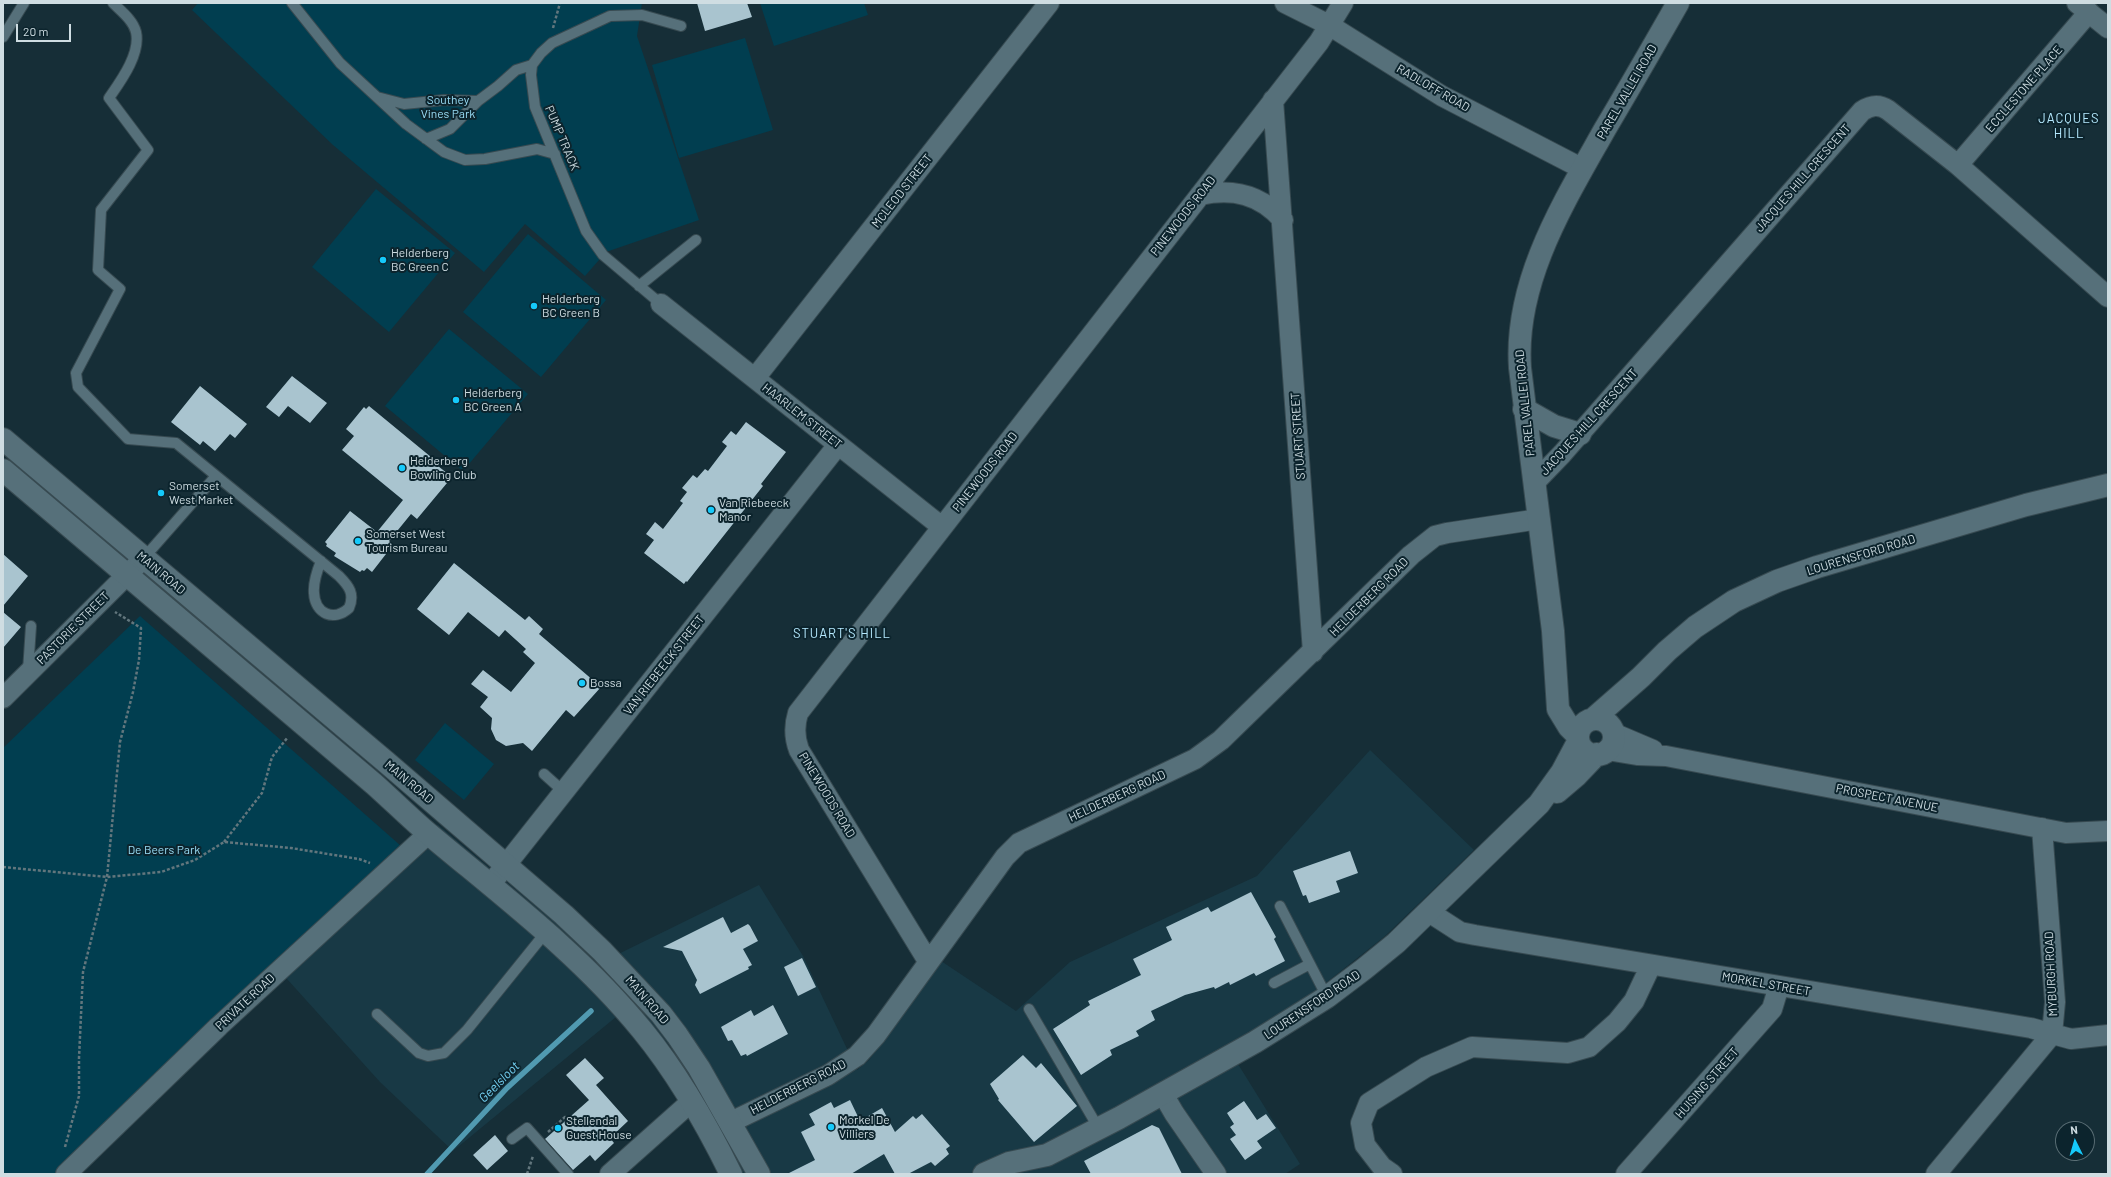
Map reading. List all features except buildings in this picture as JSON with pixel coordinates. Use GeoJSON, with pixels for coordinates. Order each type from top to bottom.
{"type":"FeatureCollection","features":[{"type":"Feature","properties":{"kind":"street","name":"MCLEOD STREET"},"geometry":{"type":"LineString","coordinates":[[755,378],[1048,3]]}},
{"type":"Feature","properties":{"kind":"street","name":"RADLOFF ROAD"},"geometry":{"type":"LineString","coordinates":[[1285,3],[1328,25],[1442,96],[1583,169]]}},
{"type":"Feature","properties":{"kind":"street","name":"PINEWOODS ROAD"},"geometry":{"type":"LineString","coordinates":[[928,961],[799,750],[795,728],[798,712],[1319,42],[1328,25],[1343,3]]}},
{"type":"Feature","properties":{"kind":"street","name":"PAREL VALLEI ROAD"},"geometry":{"type":"LineString","coordinates":[[1584,729],[1568,727],[1558,708],[1557,672],[1524,409],[1519,352],[1524,304],[1531,280],[1554,223],[1583,169],[1678,3]]}},
{"type":"Feature","properties":{"kind":"street","name":"ECCLESTONE PLACE"},"geometry":{"type":"LineString","coordinates":[[1958,165],[2083,8],[2108,28]]}},
{"type":"Feature","properties":{"kind":"street","name":"STUART STREET"},"geometry":{"type":"LineString","coordinates":[[1274,100],[1313,652]]}},
{"type":"Feature","properties":{"kind":"street","name":"JACQUES HILL CRESCENT"},"geometry":{"type":"LineString","coordinates":[[1534,483],[1580,434],[1862,111],[1874,106],[1884,107],[1958,165],[2108,297]]}},
{"type":"Feature","properties":{"kind":"street"},"geometry":{"type":"LineString","coordinates":[[1200,195],[1224,191],[1246,194],[1267,204],[1283,220]]}},
{"type":"Feature","properties":{"kind":"street","name":"HAARLEM STREET"},"geometry":{"type":"LineString","coordinates":[[661,304],[942,527]]}},
{"type":"Feature","properties":{"kind":"street"},"geometry":{"type":"LineString","coordinates":[[1524,409],[1554,426],[1580,434]]}},
{"type":"Feature","properties":{"kind":"street","name":"MAIN ROAD"},"geometry":{"type":"LineString","coordinates":[[3,438],[143,559],[506,865],[602,951],[661,1014],[699,1068],[731,1122],[759,1174]]}},
{"type":"Feature","properties":{"kind":"street","name":"VAN RIEBEECK STREET"},"geometry":{"type":"LineString","coordinates":[[490,885],[838,444]]}},
{"type":"Feature","properties":{"kind":"street","name":"MAIN ROAD"},"geometry":{"type":"LineString","coordinates":[[3,470],[374,784],[428,834],[546,932],[604,987],[638,1025],[667,1062],[692,1101],[731,1174]]}},
{"type":"Feature","properties":{"kind":"street","name":"LOURENSFORD ROAD"},"geometry":{"type":"LineString","coordinates":[[1539,804],[1553,785],[1584,729],[1641,677],[1666,651],[1694,627],[1734,601],[1777,581],[1817,567],[2026,505],[2108,485]]}},
{"type":"Feature","properties":{"kind":"street","name":"HELDERBERG ROAD"},"geometry":{"type":"LineString","coordinates":[[731,1122],[758,1107],[828,1074],[857,1056],[876,1034],[1012,848],[1195,759],[1208,751],[1313,652],[1411,555],[1435,536],[1539,519]]}},
{"type":"Feature","properties":{"kind":"street","name":"PASTORIE STREET"},"geometry":{"type":"LineString","coordinates":[[3,698],[143,559]]}},
{"type":"Feature","properties":{"kind":"street","name":"PAREL VALLEI ROAD"},"geometry":{"type":"LineString","coordinates":[[1557,672],[1584,729]]}},
{"type":"Feature","properties":{"kind":"street","name":"LOURENSFORD ROAD"},"geometry":{"type":"LineString","coordinates":[[984,1174],[1009,1163],[1047,1155],[1098,1129],[1164,1094],[1255,1042],[1327,997],[1391,948],[1539,804],[1573,778],[1608,742],[1641,677]]}},
{"type":"Feature","properties":{"kind":"street"},"geometry":{"type":"LineString","coordinates":[[1553,785],[1559,762],[1560,738],[1558,708]]}},
{"type":"Feature","properties":{"kind":"street"},"geometry":{"type":"LineString","coordinates":[[1604,721],[1608,742],[1586,751],[1584,729],[1604,721]]}},
{"type":"Feature","properties":{"kind":"street","name":"PROSPECT AVENUE"},"geometry":{"type":"LineString","coordinates":[[1608,742],[1666,756],[2066,833],[2108,831]]}},
{"type":"Feature","properties":{"kind":"street","name":"MYBURGH ROAD"},"geometry":{"type":"LineString","coordinates":[[1936,1174],[2052,1034],[2055,1002],[2042,828]]}},
{"type":"Feature","properties":{"kind":"street","name":"PRIVATE ROAD"},"geometry":{"type":"LineString","coordinates":[[71,1169],[219,1026],[428,834]]}},
{"type":"Feature","properties":{"kind":"street","name":"MORKEL STREET"},"geometry":{"type":"LineString","coordinates":[[1429,912],[1460,932],[2031,1028],[2071,1039],[2108,1036]]}},
{"type":"Feature","properties":{"kind":"street"},"geometry":{"type":"LineString","coordinates":[[1392,1174],[1382,1167],[1365,1145],[1361,1122],[1369,1104],[1426,1067],[1472,1047],[1568,1053],[1589,1047],[1616,1022],[1634,1001],[1651,965]]}},
{"type":"Feature","properties":{"kind":"street","name":"HUISING STREET"},"geometry":{"type":"LineString","coordinates":[[1626,1174],[1772,1009],[1780,986]]}},
{"type":"Feature","properties":{"kind":"street"},"geometry":{"type":"LineString","coordinates":[[1164,1094],[1174,1114],[1216,1174]]}},
{"type":"Feature","properties":{"kind":"street"},"geometry":{"type":"LineString","coordinates":[[610,1174],[692,1101]]}},
{"type":"Feature","properties":{"kind":"street","name":"LOURENSFORD ROAD"},"geometry":{"type":"LineString","coordinates":[[1032,1174],[1047,1155]]}},
{"type":"Feature","properties":{"kind":"lane"},"geometry":{"type":"LineString","coordinates":[[3,37],[24,3]]}},
{"type":"Feature","properties":{"kind":"lane"},"geometry":{"type":"LineString","coordinates":[[113,3],[132,23],[136,32],[136,42],[129,66],[122,80],[109,98],[148,150],[101,210],[98,270],[120,289],[76,373],[78,387],[128,439],[176,443],[215,477],[321,562],[346,583],[352,595],[349,608],[337,616],[331,616],[323,612],[315,600],[314,584],[321,562]]}},
{"type":"Feature","properties":{"kind":"lane"},"geometry":{"type":"LineString","coordinates":[[292,3],[340,63],[375,97],[444,152],[464,160],[485,159],[537,149],[555,154]]}},
{"type":"Feature","properties":{"kind":"lane"},"geometry":{"type":"LineString","coordinates":[[426,139],[450,129],[478,101],[516,70],[532,64],[540,53],[552,43],[610,16],[642,15],[680,26]]}},
{"type":"Feature","properties":{"kind":"lane","name":"PUMP TRACK"},"geometry":{"type":"LineString","coordinates":[[532,64],[531,75],[534,107],[586,231],[603,255],[661,304]]}},
{"type":"Feature","properties":{"kind":"lane"},"geometry":{"type":"LineString","coordinates":[[375,97],[404,104],[444,100],[478,101]]}},
{"type":"Feature","properties":{"kind":"lane"},"geometry":{"type":"LineString","coordinates":[[639,286],[696,240]]}},
{"type":"Feature","properties":{"kind":"lane"},"geometry":{"type":"LineString","coordinates":[[143,559],[215,477]]}},
{"type":"Feature","properties":{"kind":"lane"},"geometry":{"type":"LineString","coordinates":[[28,673],[31,626]]}},
{"type":"Feature","properties":{"kind":"lane"},"geometry":{"type":"LineString","coordinates":[[544,774],[564,792]]}},
{"type":"Feature","properties":{"kind":"lane"},"geometry":{"type":"LineString","coordinates":[[1280,906],[1327,997]]}},
{"type":"Feature","properties":{"kind":"lane"},"geometry":{"type":"LineString","coordinates":[[378,1014],[419,1053],[428,1056],[444,1053],[467,1030],[546,932]]}},
{"type":"Feature","properties":{"kind":"lane"},"geometry":{"type":"LineString","coordinates":[[1274,984],[1310,964]]}},
{"type":"Feature","properties":{"kind":"lane"},"geometry":{"type":"LineString","coordinates":[[1029,1009],[1098,1129]]}},
{"type":"Feature","properties":{"kind":"lane"},"geometry":{"type":"LineString","coordinates":[[512,1139],[527,1128],[568,1174]]}},
{"type":"Feature","properties":{"kind":"path"},"geometry":{"type":"LineString","coordinates":[[552,43],[553,28],[560,3]]}},
{"type":"Feature","properties":{"kind":"path"},"geometry":{"type":"LineString","coordinates":[[71,1169],[64,1152],[80,1096],[79,1058],[83,972],[107,877],[120,742],[133,692],[139,660],[141,628],[100,602]]}},
{"type":"Feature","properties":{"kind":"path"},"geometry":{"type":"LineString","coordinates":[[3,867],[107,877],[161,872],[195,860],[224,842],[262,792],[272,757],[300,722]]}},
{"type":"Feature","properties":{"kind":"path"},"geometry":{"type":"LineString","coordinates":[[224,842],[291,848],[359,859],[389,870]]}},
{"type":"Feature","properties":{"kind":"shaded area"},"geometry":{"type":"Polygon","coordinates":[[[1370,750],[1474,850],[1384,937],[1233,1056],[1300,1164],[1285,1174],[743,1174],[688,1073],[674,1051],[633,1003],[453,1151],[380,1082],[278,969],[438,825],[557,924],[598,964],[759,885],[803,956],[857,1070],[869,1060],[941,961],[1016,1011],[1070,962],[1257,876],[1370,750]]]}},
{"type":"Feature","properties":{"kind":"green space","name":"Southey Vines Park"},"geometry":{"type":"Polygon","coordinates":[[[198,3],[642,3],[637,36],[699,220],[606,252],[585,276],[525,224],[484,272],[333,145],[192,10],[198,3]]]}},
{"type":"Feature","properties":{"kind":"green space"},"geometry":{"type":"Polygon","coordinates":[[[760,3],[864,3],[868,15],[774,46],[760,3]]]}},
{"type":"Feature","properties":{"kind":"green space"},"geometry":{"type":"Polygon","coordinates":[[[745,38],[773,130],[679,158],[652,65],[745,38]]]}},
{"type":"Feature","properties":{"kind":"green space","name":"Helderberg BC Green C"},"geometry":{"type":"Polygon","coordinates":[[[376,189],[455,253],[389,332],[312,267],[376,189]]]}},
{"type":"Feature","properties":{"kind":"green space","name":"Helderberg BC Green B"},"geometry":{"type":"Polygon","coordinates":[[[528,234],[606,300],[541,377],[463,312],[528,234]]]}},
{"type":"Feature","properties":{"kind":"green space","name":"Helderberg BC Green A"},"geometry":{"type":"Polygon","coordinates":[[[449,329],[528,394],[463,471],[385,406],[449,329]]]}},
{"type":"Feature","properties":{"kind":"green space","name":"De Beers Park"},"geometry":{"type":"Polygon","coordinates":[[[140,616],[401,846],[58,1174],[3,1174],[3,748],[140,616]]]}},
{"type":"Feature","properties":{"kind":"green space"},"geometry":{"type":"Polygon","coordinates":[[[445,723],[494,764],[464,800],[415,760],[445,723]]]}},
{"type":"Feature","properties":{"kind":"waterway","name":"Geelsloot"},"geometry":{"type":"LineString","coordinates":[[427,1174],[507,1088],[591,1011]]}},
{"type":"Feature","properties":{"kind":"place","name":"Helderberg BC Green C"},"geometry":{"type":"Point","coordinates":[383,260]}},
{"type":"Feature","properties":{"kind":"place","name":"Helderberg BC Green B"},"geometry":{"type":"Point","coordinates":[534,306]}},
{"type":"Feature","properties":{"kind":"place","name":"Helderberg BC Green A"},"geometry":{"type":"Point","coordinates":[456,400]}},
{"type":"Feature","properties":{"kind":"place","name":"Helderberg Bowling Club"},"geometry":{"type":"Point","coordinates":[402,468]}},
{"type":"Feature","properties":{"kind":"place","name":"Somerset West Market"},"geometry":{"type":"Point","coordinates":[161,493]}},
{"type":"Feature","properties":{"kind":"place","name":"Van Riebeeck Manor"},"geometry":{"type":"Point","coordinates":[711,510]}},
{"type":"Feature","properties":{"kind":"place","name":"Somerset West Tourism Bureau"},"geometry":{"type":"Point","coordinates":[358,541]}},
{"type":"Feature","properties":{"kind":"place","name":"Bossa"},"geometry":{"type":"Point","coordinates":[582,683]}},
{"type":"Feature","properties":{"kind":"place","name":"Morkel De Villiers"},"geometry":{"type":"Point","coordinates":[831,1127]}},
{"type":"Feature","properties":{"kind":"place","name":"Stellendal Guest House"},"geometry":{"type":"Point","coordinates":[558,1128]}},
{"type":"Feature","properties":{"kind":"district","name":"JACQUES HILL"},"geometry":{"type":"Point","coordinates":[2069,126]}},
{"type":"Feature","properties":{"kind":"district","name":"STUART'S HILL"},"geometry":{"type":"Point","coordinates":[842,634]}}]}
